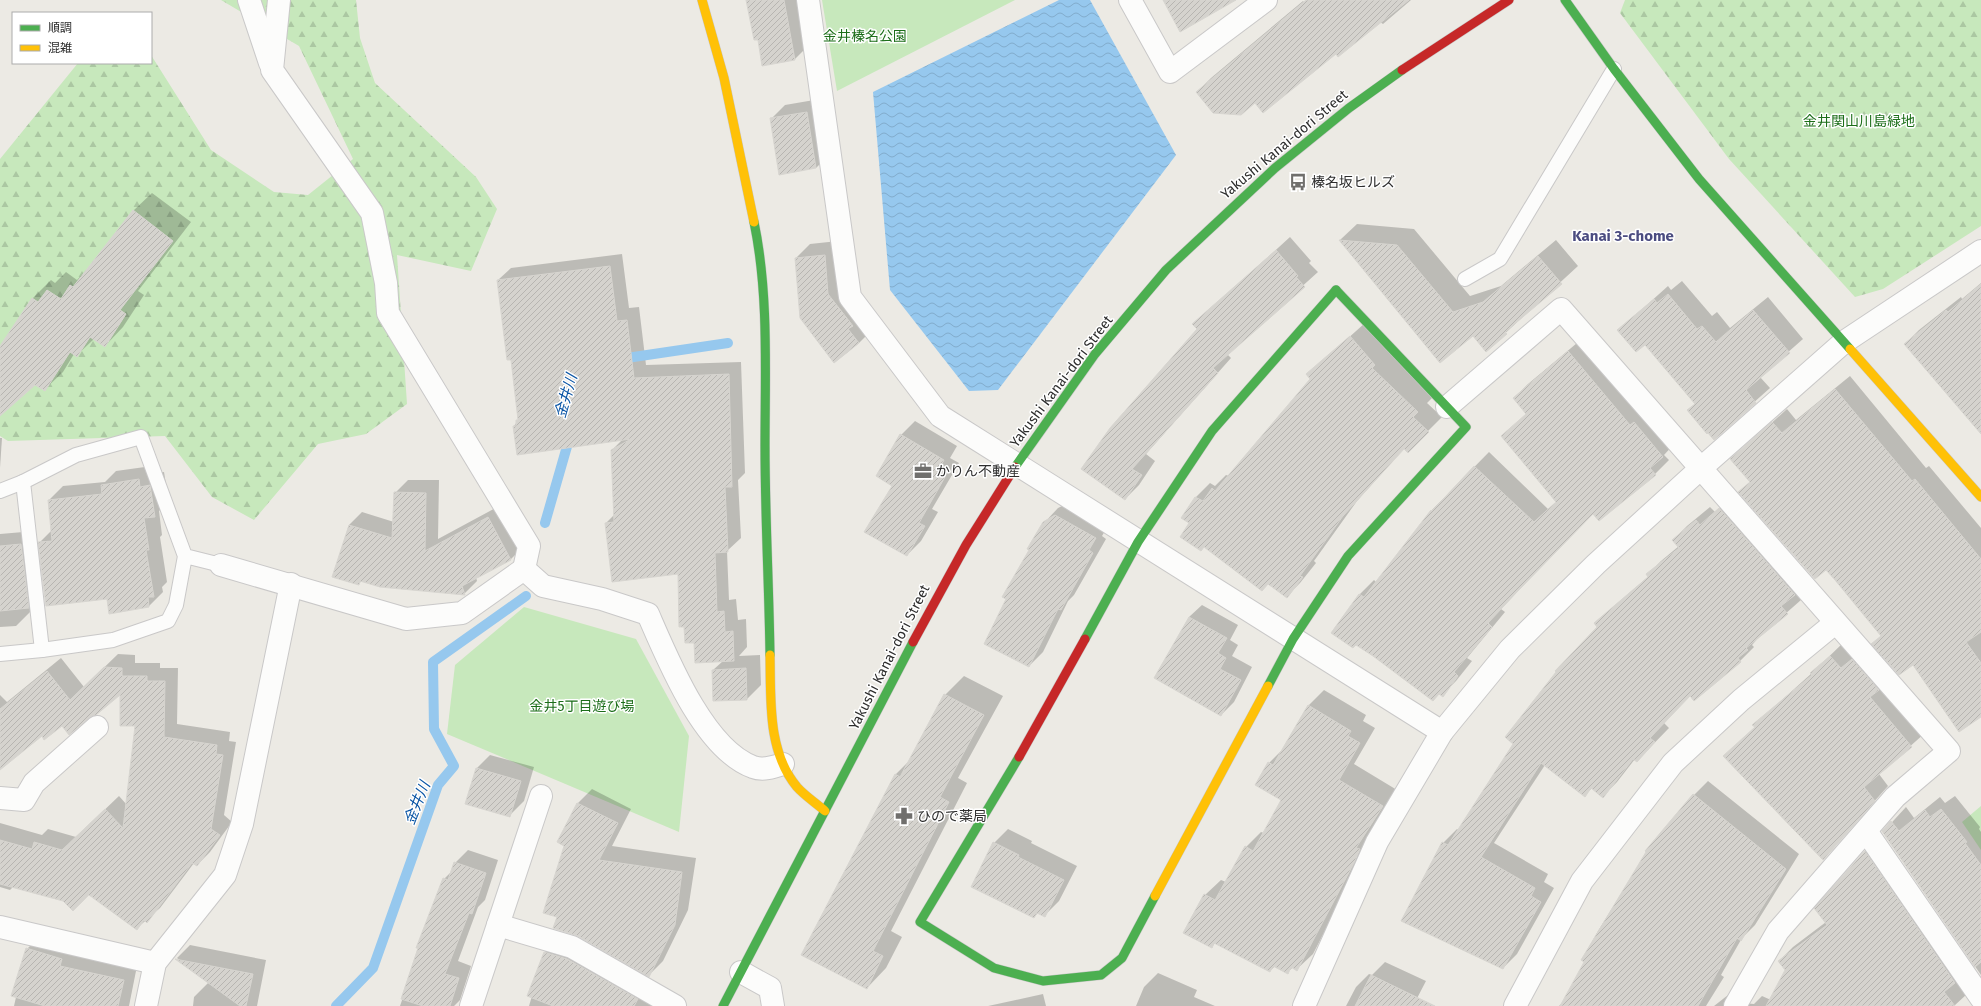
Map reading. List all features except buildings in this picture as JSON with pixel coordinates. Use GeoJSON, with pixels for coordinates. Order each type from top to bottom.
{"type":"FeatureCollection","features":[{"type":"Feature","properties":{"kind":"street"},"geometry":{"type":"LineString","coordinates":[[221,565],[291,584],[406,619],[462,613],[524,569],[529,546],[388,312],[386,283],[372,213],[272,70],[249,0]]}},
{"type":"Feature","properties":{"kind":"street"},"geometry":{"type":"LineString","coordinates":[[272,70],[279,0]]}},
{"type":"Feature","properties":{"kind":"street"},"geometry":{"type":"LineString","coordinates":[[702,0],[724,78],[759,248],[766,363],[765,446],[772,720],[774,737],[783,764],[795,784],[825,811]]}},
{"type":"Feature","properties":{"kind":"street"},"geometry":{"type":"LineString","coordinates":[[808,0],[850,297],[940,416],[1442,732]]}},
{"type":"Feature","properties":{"kind":"street"},"geometry":{"type":"LineString","coordinates":[[1130,0],[1170,72],[1266,0]]}},
{"type":"Feature","properties":{"kind":"street","name":"Yakushi Kanai-dori Street"},"geometry":{"type":"LineString","coordinates":[[723,1006],[942,585],[978,522],[1080,374],[1154,282],[1244,194],[1355,101],[1446,38],[1509,0]]}},
{"type":"Feature","properties":{"kind":"street"},"geometry":{"type":"LineString","coordinates":[[1565,0],[1614,69],[1699,179],[1981,498]]}},
{"type":"Feature","properties":{"kind":"street"},"geometry":{"type":"LineString","coordinates":[[1304,1006],[1377,842],[1442,732],[1510,649],[1596,564],[1700,469],[1844,342],[1981,251]]}},
{"type":"Feature","properties":{"kind":"street"},"geometry":{"type":"LineString","coordinates":[[1336,290],[1447,407],[1466,427],[1348,556],[1293,638],[1122,958],[1101,975],[1043,981],[994,968],[920,922],[1045,713],[1138,542],[1212,431],[1336,290]]}},
{"type":"Feature","properties":{"kind":"street"},"geometry":{"type":"LineString","coordinates":[[1447,407],[1561,309],[1835,623],[1949,751],[1895,797],[1778,932],[1735,1006]]}},
{"type":"Feature","properties":{"kind":"street"},"geometry":{"type":"LineString","coordinates":[[524,569],[544,586],[602,599],[648,614],[671,667],[705,726],[735,756],[754,767],[768,769],[783,764]]}},
{"type":"Feature","properties":{"kind":"street"},"geometry":{"type":"LineString","coordinates":[[146,1006],[155,963],[225,875],[242,824],[291,584]]}},
{"type":"Feature","properties":{"kind":"street"},"geometry":{"type":"LineString","coordinates":[[1515,1006],[1582,881],[1673,763],[1741,700],[1835,623]]}},
{"type":"Feature","properties":{"kind":"street"},"geometry":{"type":"LineString","coordinates":[[0,798],[24,800],[34,782],[97,727]]}},
{"type":"Feature","properties":{"kind":"street"},"geometry":{"type":"LineString","coordinates":[[471,1006],[541,796]]}},
{"type":"Feature","properties":{"kind":"street"},"geometry":{"type":"LineString","coordinates":[[1866,831],[1981,998]]}},
{"type":"Feature","properties":{"kind":"street"},"geometry":{"type":"LineString","coordinates":[[498,925],[572,947],[675,1006]]}},
{"type":"Feature","properties":{"kind":"street"},"geometry":{"type":"LineString","coordinates":[[0,927],[155,963]]}},
{"type":"Feature","properties":{"kind":"street"},"geometry":{"type":"LineString","coordinates":[[741,972],[770,988],[773,1006]]}},
{"type":"Feature","properties":{"kind":"lane"},"geometry":{"type":"LineString","coordinates":[[1465,279],[1500,259],[1614,69]]}},
{"type":"Feature","properties":{"kind":"lane"},"geometry":{"type":"LineString","coordinates":[[0,491],[23,482],[76,455],[140,437],[185,556],[176,605],[168,621],[113,640],[0,654]]}},
{"type":"Feature","properties":{"kind":"lane"},"geometry":{"type":"LineString","coordinates":[[23,482],[42,650]]}},
{"type":"Feature","properties":{"kind":"lane"},"geometry":{"type":"LineString","coordinates":[[185,556],[221,565]]}},
{"type":"Feature","properties":{"kind":"green space"},"geometry":{"type":"Polygon","coordinates":[[[221,0],[356,0],[360,38],[375,83],[476,177],[497,209],[471,271],[397,255],[407,404],[366,434],[318,444],[254,520],[212,497],[165,436],[8,441],[0,436],[0,159],[77,64],[152,64],[152,57],[211,150],[274,192],[308,195],[353,159],[299,46],[221,0]]]}},
{"type":"Feature","properties":{"kind":"green space","name":"金井榛名公園"},"geometry":{"type":"Polygon","coordinates":[[[822,0],[1015,0],[837,91],[822,0]]]}},
{"type":"Feature","properties":{"kind":"green space","name":"金井関山川島緑地"},"geometry":{"type":"Polygon","coordinates":[[[1625,0],[1981,0],[1981,226],[1883,289],[1855,297],[1729,159],[1620,13],[1625,0]]]}},
{"type":"Feature","properties":{"kind":"green space","name":"金井5丁目遊び場"},"geometry":{"type":"Polygon","coordinates":[[[524,607],[636,639],[689,736],[679,832],[447,734],[455,665],[524,607]]]}},
{"type":"Feature","properties":{"kind":"green space"},"geometry":{"type":"Polygon","coordinates":[[[1981,806],[1981,850],[1962,822],[1981,806]]]}},
{"type":"Feature","properties":{"kind":"water"},"geometry":{"type":"Polygon","coordinates":[[[1059,0],[1090,0],[1176,155],[998,390],[969,391],[890,290],[873,92],[1059,0]]]}},
{"type":"Feature","properties":{"kind":"waterway","name":"金井川"},"geometry":{"type":"LineString","coordinates":[[620,359],[728,343]]}},
{"type":"Feature","properties":{"kind":"waterway","name":"金井川"},"geometry":{"type":"LineString","coordinates":[[545,523],[570,436]]}},
{"type":"Feature","properties":{"kind":"waterway","name":"金井川"},"geometry":{"type":"LineString","coordinates":[[336,1006],[373,968],[438,785],[454,766],[434,729],[433,662],[526,596]]}},
{"type":"Feature","properties":{"kind":"traffic: fast"},"geometry":{"type":"LineString","coordinates":[[1565,0],[1614,69],[1699,179],[1850,349]]}},
{"type":"Feature","properties":{"kind":"traffic: fast"},"geometry":{"type":"LineString","coordinates":[[1015,467],[1095,354],[1166,270],[1275,168],[1349,108],[1402,70]]}},
{"type":"Feature","properties":{"kind":"traffic: fast"},"geometry":{"type":"LineString","coordinates":[[754,222],[759,249],[764,305],[765,472],[770,655]]}},
{"type":"Feature","properties":{"kind":"traffic: fast"},"geometry":{"type":"LineString","coordinates":[[1268,686],[1293,639],[1348,556],[1466,427],[1336,290]]}},
{"type":"Feature","properties":{"kind":"traffic: fast"},"geometry":{"type":"LineString","coordinates":[[1085,639],[1138,542],[1212,431],[1336,290]]}},
{"type":"Feature","properties":{"kind":"traffic: fast"},"geometry":{"type":"LineString","coordinates":[[723,1006],[913,642]]}},
{"type":"Feature","properties":{"kind":"traffic: fast"},"geometry":{"type":"LineString","coordinates":[[1019,757],[920,922],[994,968],[1043,981],[1101,975],[1122,958],[1155,896]]}},
{"type":"Feature","properties":{"kind":"traffic: slow"},"geometry":{"type":"LineString","coordinates":[[702,0],[724,78],[754,222]]}},
{"type":"Feature","properties":{"kind":"traffic: slow"},"geometry":{"type":"LineString","coordinates":[[1850,349],[1981,497]]}},
{"type":"Feature","properties":{"kind":"traffic: slow"},"geometry":{"type":"LineString","coordinates":[[770,655],[771,707],[780,757],[787,773],[797,787],[825,811]]}},
{"type":"Feature","properties":{"kind":"traffic: slow"},"geometry":{"type":"LineString","coordinates":[[1155,896],[1268,686]]}},
{"type":"Feature","properties":{"kind":"traffic: jam"},"geometry":{"type":"LineString","coordinates":[[1402,70],[1509,0]]}},
{"type":"Feature","properties":{"kind":"traffic: jam"},"geometry":{"type":"LineString","coordinates":[[913,642],[966,545],[1015,467]]}},
{"type":"Feature","properties":{"kind":"traffic: jam"},"geometry":{"type":"LineString","coordinates":[[1019,757],[1085,639]]}},
{"type":"Feature","properties":{"kind":"place","name":"榛名坂ヒルズ"},"geometry":{"type":"Point","coordinates":[1298,182]}},
{"type":"Feature","properties":{"kind":"place","name":"かりん不動産"},"geometry":{"type":"Point","coordinates":[923,471]}},
{"type":"Feature","properties":{"kind":"place","name":"ひので薬局"},"geometry":{"type":"Point","coordinates":[904,816]}},
{"type":"Feature","properties":{"kind":"district","name":"Kanai 3-chome"},"geometry":{"type":"Point","coordinates":[1623,236]}}]}
